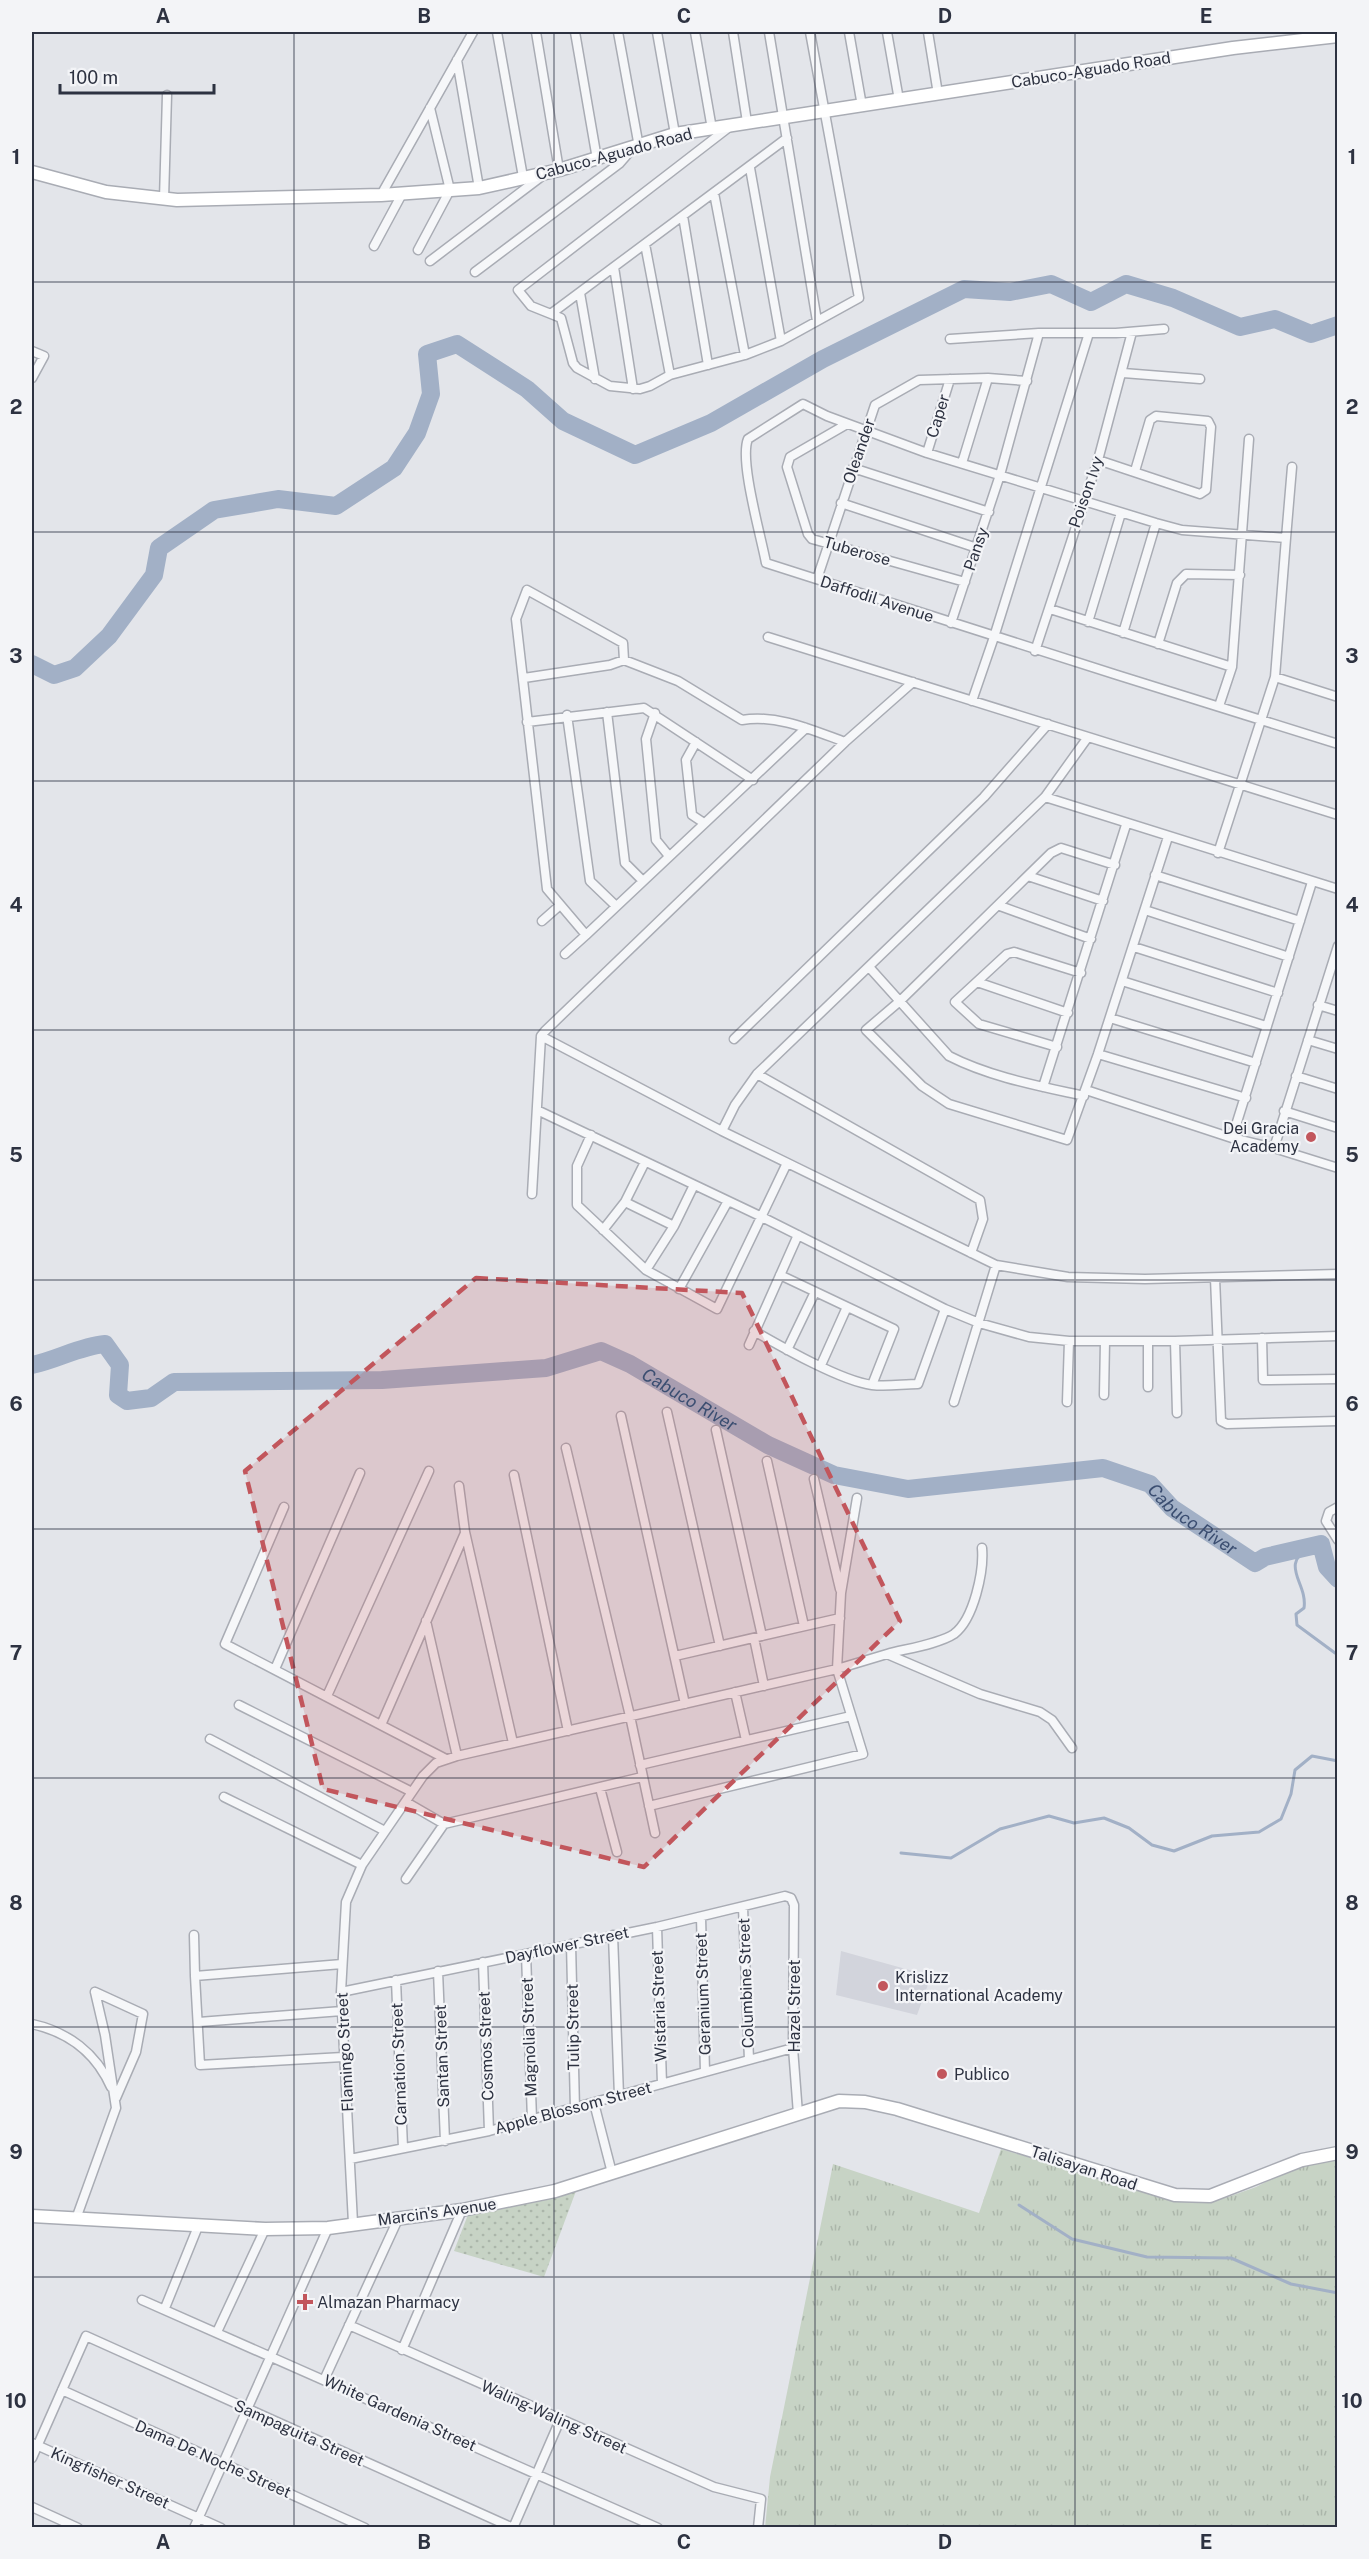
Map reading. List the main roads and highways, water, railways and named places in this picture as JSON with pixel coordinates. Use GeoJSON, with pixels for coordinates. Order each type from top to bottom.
{"type":"FeatureCollection","features":[{"type":"Feature","properties":{"kind":"main road","name":"Cabuco-Aguado Road"},"geometry":{"type":"LineString","coordinates":[[32,172],[106,192],[164,199],[381,195],[480,188],[559,170],[675,134],[728,128],[747,122],[784,119],[1233,48],[1338,36]]}},
{"type":"Feature","properties":{"kind":"main road","name":"Talisayan Road"},"geometry":{"type":"LineString","coordinates":[[829,2102],[851,2100],[887,2106],[1175,2196],[1210,2196],[1302,2160],[1338,2152]]}},
{"type":"Feature","properties":{"kind":"main road","name":"Marcin's Avenue"},"geometry":{"type":"LineString","coordinates":[[32,2216],[77,2216],[266,2229],[328,2228],[462,2210],[520,2200],[612,2173],[829,2102]]}},
{"type":"Feature","properties":{"kind":"waterway"},"geometry":{"type":"LineString","coordinates":[[32,664],[54,675],[75,668],[109,636],[154,575],[159,548],[214,510],[278,499],[336,506],[394,468],[417,433],[431,394],[427,354],[457,344],[527,389],[563,421],[635,455],[711,423],[823,359],[964,289],[1010,292],[1051,284],[1091,302],[1126,284],[1173,298],[1240,327],[1275,319],[1311,334],[1338,325]]}},
{"type":"Feature","properties":{"kind":"waterway","name":"Cabuco River"},"geometry":{"type":"LineString","coordinates":[[32,1365],[87,1347],[105,1344],[120,1365],[118,1395],[127,1401],[151,1398],[174,1382],[382,1380],[546,1368],[601,1351],[630,1364],[768,1445],[834,1475],[908,1489],[1103,1468],[1150,1484],[1172,1508],[1255,1563],[1265,1557],[1321,1544],[1327,1567],[1338,1579]]}},
{"type":"Feature","properties":{"kind":"waterway"},"geometry":{"type":"LineString","coordinates":[[1312,1546],[1302,1553],[1295,1567],[1304,1599],[1304,1608],[1296,1614],[1297,1625],[1335,1653]]}},
{"type":"Feature","properties":{"kind":"waterway"},"geometry":{"type":"LineString","coordinates":[[901,1853],[951,1858],[1000,1829],[1049,1816],[1074,1823],[1104,1818],[1129,1828],[1152,1845],[1174,1851],[1212,1836],[1259,1832],[1281,1819],[1291,1794],[1295,1770],[1312,1756],[1338,1761]]}},
{"type":"Feature","properties":{"kind":"waterway"},"geometry":{"type":"LineString","coordinates":[[1019,2205],[1072,2239],[1147,2257],[1231,2258],[1291,2284],[1338,2293]]}},
{"type":"Feature","properties":{"kind":"place","name":"Dei Gracia Academy"},"geometry":{"type":"Point","coordinates":[1311,1137]}},
{"type":"Feature","properties":{"kind":"place","name":"Krislizz International Academy"},"geometry":{"type":"Point","coordinates":[883,1986]}},
{"type":"Feature","properties":{"kind":"place","name":"Publico"},"geometry":{"type":"Point","coordinates":[942,2074]}},
{"type":"Feature","properties":{"kind":"place","name":"Almazan Pharmacy"},"geometry":{"type":"Point","coordinates":[305,2302]}}]}
